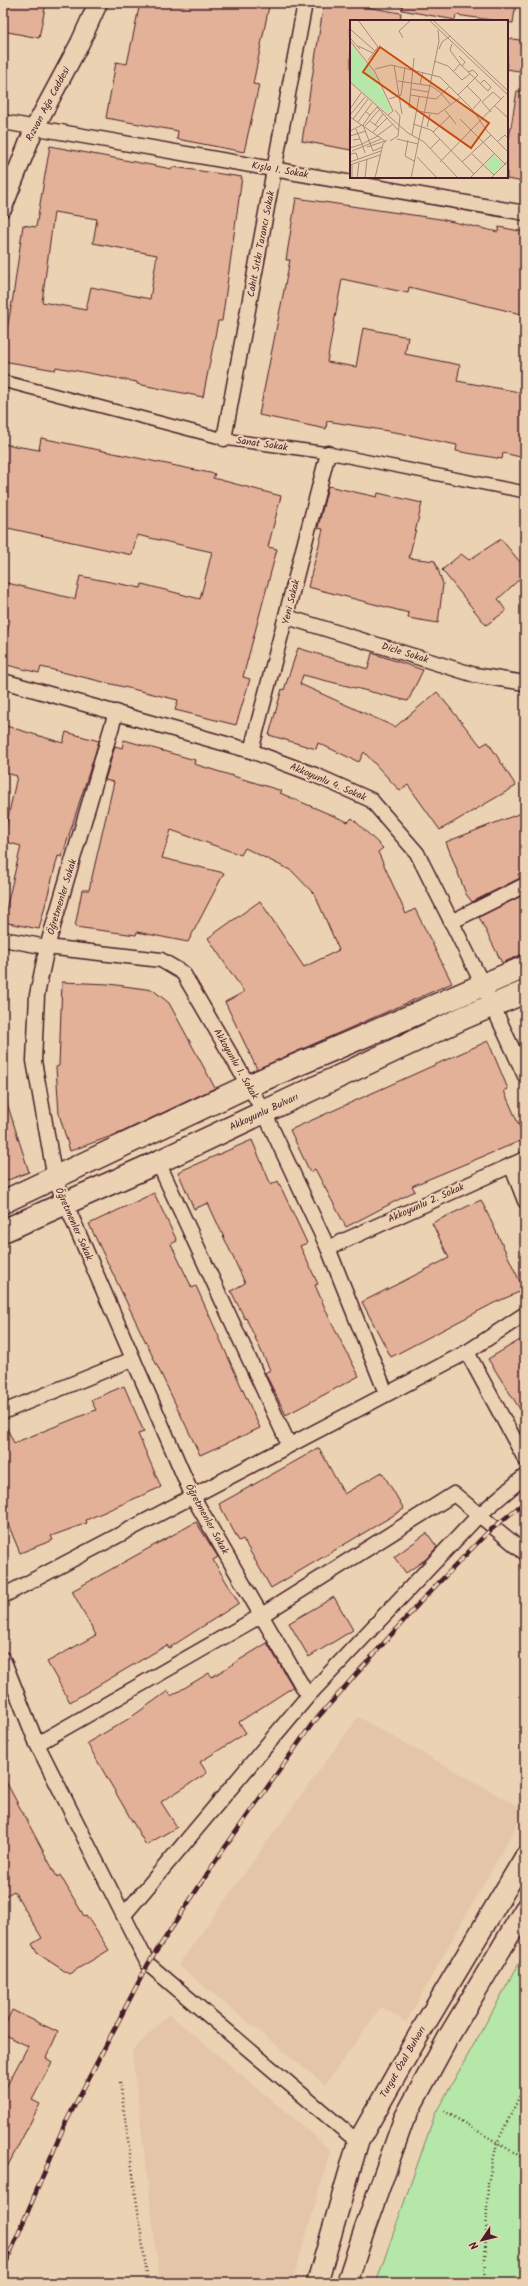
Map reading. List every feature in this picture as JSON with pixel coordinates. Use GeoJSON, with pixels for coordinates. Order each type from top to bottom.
{"type":"FeatureCollection","features":[{"type":"Feature","properties":{"kind":"main road"},"geometry":{"type":"LineString","coordinates":[[3,1202],[248,1086],[525,967]]}},
{"type":"Feature","properties":{"kind":"main road","name":"Akkoyunlu Bulvarı"},"geometry":{"type":"LineString","coordinates":[[3,1231],[158,1162],[463,1018],[525,992]]}},
{"type":"Feature","properties":{"kind":"main road","name":"Turgut Özal Bulvarı"},"geometry":{"type":"LineString","coordinates":[[317,2283],[358,2142],[417,2038],[525,1857]]}},
{"type":"Feature","properties":{"kind":"main road"},"geometry":{"type":"LineString","coordinates":[[347,2283],[404,2119],[449,2036],[525,1909]]}},
{"type":"Feature","properties":{"kind":"street","name":"Rızvan Ağa Caddesi"},"geometry":{"type":"LineString","coordinates":[[3,207],[34,129],[80,43],[98,3]]}},
{"type":"Feature","properties":{"kind":"street","name":"Cahit Sıtkı Tarancı Sokak"},"geometry":{"type":"LineString","coordinates":[[224,438],[306,3]]}},
{"type":"Feature","properties":{"kind":"street","name":"Kışla 1. Sokak"},"geometry":{"type":"LineString","coordinates":[[3,122],[34,129],[275,169],[525,213]]}},
{"type":"Feature","properties":{"kind":"street","name":"Sanat Sokak"},"geometry":{"type":"LineString","coordinates":[[3,381],[224,438],[328,454],[525,492]]}},
{"type":"Feature","properties":{"kind":"street","name":"Yeni Sokak"},"geometry":{"type":"LineString","coordinates":[[251,751],[287,617],[328,454]]}},
{"type":"Feature","properties":{"kind":"street","name":"Dicle Sokak"},"geometry":{"type":"LineString","coordinates":[[287,617],[475,675],[525,683]]}},
{"type":"Feature","properties":{"kind":"street","name":"Akkoyunlu 4. Sokak"},"geometry":{"type":"LineString","coordinates":[[3,681],[251,751],[315,775],[371,800],[417,853],[483,985],[525,1076]]}},
{"type":"Feature","properties":{"kind":"street","name":"Öğretmenler Sokak"},"geometry":{"type":"LineString","coordinates":[[116,712],[47,947],[37,995],[34,1061],[54,1179],[193,1497],[308,1696]]}},
{"type":"Feature","properties":{"kind":"street"},"geometry":{"type":"LineString","coordinates":[[451,922],[525,885]]}},
{"type":"Feature","properties":{"kind":"street","name":"Akkoyunlu 1. Sokak"},"geometry":{"type":"LineString","coordinates":[[3,939],[47,947],[161,960],[183,973],[264,1112],[328,1248],[386,1393]]}},
{"type":"Feature","properties":{"kind":"street","name":"Akkoyunlu 2. Sokak"},"geometry":{"type":"LineString","coordinates":[[328,1248],[525,1159]]}},
{"type":"Feature","properties":{"kind":"street"},"geometry":{"type":"LineString","coordinates":[[158,1162],[289,1445]]}},
{"type":"Feature","properties":{"kind":"street"},"geometry":{"type":"LineString","coordinates":[[510,1165],[525,1201]]}},
{"type":"Feature","properties":{"kind":"street"},"geometry":{"type":"LineString","coordinates":[[3,1596],[193,1497],[386,1393],[467,1352],[525,1314]]}},
{"type":"Feature","properties":{"kind":"street"},"geometry":{"type":"LineString","coordinates":[[467,1352],[525,1459]]}},
{"type":"Feature","properties":{"kind":"street"},"geometry":{"type":"LineString","coordinates":[[3,1412],[133,1359]]}},
{"type":"Feature","properties":{"kind":"street"},"geometry":{"type":"LineString","coordinates":[[124,1915],[308,1696],[479,1515],[525,1476]]}},
{"type":"Feature","properties":{"kind":"street"},"geometry":{"type":"LineString","coordinates":[[37,1744],[262,1615],[454,1494],[525,1554]]}},
{"type":"Feature","properties":{"kind":"street"},"geometry":{"type":"LineString","coordinates":[[3,1659],[37,1744],[148,1964],[358,2142]]}},
{"type":"Feature","properties":{"kind":"path"},"geometry":{"type":"LineString","coordinates":[[120,2082],[148,2283]]}},
{"type":"Feature","properties":{"kind":"path"},"geometry":{"type":"LineString","coordinates":[[484,2283],[488,2183],[497,2143],[525,2085]]}},
{"type":"Feature","properties":{"kind":"path"},"geometry":{"type":"LineString","coordinates":[[444,2111],[525,2159]]}},
{"type":"Feature","properties":{"kind":"shaded area"},"geometry":{"type":"Polygon","coordinates":[[[358,1717],[525,1810],[406,2022],[381,2007],[325,2085],[178,1965],[358,1717]]]}},
{"type":"Feature","properties":{"kind":"shaded area"},"geometry":{"type":"Polygon","coordinates":[[[169,2014],[331,2150],[292,2283],[160,2283],[132,2051],[169,2014]]]}},
{"type":"Feature","properties":{"kind":"green space"},"geometry":{"type":"Polygon","coordinates":[[[525,1953],[525,2283],[376,2283],[435,2114],[525,1953]]]}},
{"type":"Feature","properties":{"kind":"building"},"geometry":{"type":"Polygon","coordinates":[[[3,3],[46,3],[39,38],[3,31],[3,3]]]}},
{"type":"Feature","properties":{"kind":"building"},"geometry":{"type":"Polygon","coordinates":[[[140,3],[257,3],[269,6],[253,84],[259,85],[244,152],[177,139],[178,131],[106,118],[116,62],[127,64],[140,3]]]}},
{"type":"Feature","properties":{"kind":"building"},"geometry":{"type":"Polygon","coordinates":[[[324,3],[343,3],[401,13],[400,20],[350,20],[350,150],[302,141],[324,3]]]}},
{"type":"Feature","properties":{"kind":"building"},"geometry":{"type":"Polygon","coordinates":[[[403,3],[516,3],[513,23],[508,22],[508,20],[492,20],[456,15],[455,20],[402,10],[403,3]]]}},
{"type":"Feature","properties":{"kind":"building"},"geometry":{"type":"Polygon","coordinates":[[[508,38],[525,41],[525,72],[508,69],[508,38]]]}},
{"type":"Feature","properties":{"kind":"building"},"geometry":{"type":"Polygon","coordinates":[[[517,91],[525,91],[525,182],[507,179],[508,145],[517,91]]]}},
{"type":"Feature","properties":{"kind":"building"},"geometry":{"type":"Polygon","coordinates":[[[50,146],[172,169],[173,167],[242,177],[222,321],[218,321],[203,397],[137,384],[137,382],[56,367],[55,370],[3,361],[3,350],[13,297],[23,225],[36,227],[50,146]],[[54,212],[42,302],[86,310],[91,287],[150,299],[157,255],[93,243],[97,219],[54,212]]]}},
{"type":"Feature","properties":{"kind":"building"},"geometry":{"type":"Polygon","coordinates":[[[296,198],[440,219],[498,232],[499,227],[525,232],[525,315],[409,287],[408,293],[342,279],[327,362],[356,367],[363,328],[408,337],[405,354],[460,365],[457,381],[525,393],[525,458],[503,453],[502,459],[456,451],[457,445],[400,433],[327,421],[326,429],[259,415],[290,260],[286,260],[296,198]]]}},
{"type":"Feature","properties":{"kind":"building"},"geometry":{"type":"Polygon","coordinates":[[[41,438],[215,474],[213,478],[281,496],[268,547],[277,549],[243,677],[250,679],[236,725],[175,710],[178,700],[41,667],[39,673],[3,664],[3,648],[10,620],[3,619],[3,582],[75,599],[80,576],[141,588],[142,584],[200,599],[212,552],[137,535],[132,555],[3,527],[3,444],[39,450],[41,438]]]}},
{"type":"Feature","properties":{"kind":"building"},"geometry":{"type":"Polygon","coordinates":[[[328,486],[377,497],[378,493],[422,503],[409,558],[435,561],[443,584],[438,623],[408,618],[409,613],[308,587],[323,529],[318,528],[328,486]]]}},
{"type":"Feature","properties":{"kind":"building"},"geometry":{"type":"Polygon","coordinates":[[[501,539],[525,568],[525,574],[498,599],[506,611],[486,625],[442,570],[461,554],[469,560],[501,539]]]}},
{"type":"Feature","properties":{"kind":"building"},"geometry":{"type":"Polygon","coordinates":[[[298,648],[368,669],[372,653],[423,670],[408,701],[303,675],[300,684],[395,727],[437,692],[481,746],[488,742],[516,786],[440,830],[408,785],[400,791],[364,752],[359,762],[318,743],[316,749],[269,735],[282,689],[284,690],[298,648]]]}},
{"type":"Feature","properties":{"kind":"building"},"geometry":{"type":"Polygon","coordinates":[[[3,725],[63,743],[66,732],[99,741],[62,857],[58,856],[39,929],[3,922],[21,846],[3,841],[17,776],[3,772],[3,725]]]}},
{"type":"Feature","properties":{"kind":"building"},"geometry":{"type":"Polygon","coordinates":[[[124,740],[195,760],[194,764],[282,791],[280,793],[348,822],[352,818],[383,848],[378,852],[406,914],[415,909],[452,983],[257,1069],[225,1002],[244,992],[208,938],[260,901],[304,967],[339,950],[315,895],[292,871],[245,848],[241,855],[171,830],[162,858],[224,873],[188,942],[137,932],[136,935],[75,927],[82,890],[89,890],[114,782],[105,780],[115,746],[122,748],[124,740]]]}},
{"type":"Feature","properties":{"kind":"building"},"geometry":{"type":"Polygon","coordinates":[[[521,813],[525,823],[525,871],[518,874],[520,878],[472,902],[466,894],[446,842],[521,813]]]}},
{"type":"Feature","properties":{"kind":"building"},"geometry":{"type":"Polygon","coordinates":[[[525,894],[525,953],[502,963],[479,917],[525,894]]]}},
{"type":"Feature","properties":{"kind":"building"},"geometry":{"type":"Polygon","coordinates":[[[62,982],[109,984],[153,990],[169,1003],[215,1088],[120,1133],[70,1151],[59,1114],[56,1067],[59,1066],[62,982]]]}},
{"type":"Feature","properties":{"kind":"building"},"geometry":{"type":"Polygon","coordinates":[[[488,1041],[508,1089],[504,1091],[525,1139],[412,1186],[415,1191],[346,1227],[315,1169],[310,1172],[290,1130],[488,1041]]]}},
{"type":"Feature","properties":{"kind":"building"},"geometry":{"type":"Polygon","coordinates":[[[6,1100],[29,1172],[3,1182],[3,1101],[6,1100]]]}},
{"type":"Feature","properties":{"kind":"building"},"geometry":{"type":"Polygon","coordinates":[[[252,1140],[271,1185],[278,1181],[307,1243],[300,1246],[318,1284],[315,1285],[331,1322],[359,1376],[286,1415],[265,1373],[270,1370],[246,1318],[245,1319],[231,1291],[245,1283],[208,1203],[194,1209],[178,1172],[252,1140]]]}},
{"type":"Feature","properties":{"kind":"building"},"geometry":{"type":"Polygon","coordinates":[[[154,1193],[177,1241],[171,1244],[192,1288],[196,1286],[260,1428],[200,1455],[89,1224],[154,1193]]]}},
{"type":"Feature","properties":{"kind":"building"},"geometry":{"type":"Polygon","coordinates":[[[481,1200],[524,1290],[494,1303],[391,1357],[362,1302],[449,1258],[432,1223],[481,1200]]]}},
{"type":"Feature","properties":{"kind":"building"},"geometry":{"type":"Polygon","coordinates":[[[525,1337],[525,1417],[488,1359],[525,1337]]]}},
{"type":"Feature","properties":{"kind":"building"},"geometry":{"type":"Polygon","coordinates":[[[124,1386],[144,1432],[138,1434],[161,1487],[86,1520],[87,1523],[51,1536],[53,1540],[20,1553],[3,1512],[3,1420],[14,1443],[96,1410],[91,1400],[124,1386]]]}},
{"type":"Feature","properties":{"kind":"building"},"geometry":{"type":"Polygon","coordinates":[[[319,1448],[344,1494],[382,1472],[404,1509],[271,1588],[243,1539],[239,1541],[219,1504],[319,1448]]]}},
{"type":"Feature","properties":{"kind":"building"},"geometry":{"type":"Polygon","coordinates":[[[196,1522],[218,1557],[213,1560],[239,1603],[169,1648],[167,1645],[70,1702],[47,1662],[96,1635],[72,1591],[196,1522]]]}},
{"type":"Feature","properties":{"kind":"building"},"geometry":{"type":"Polygon","coordinates":[[[427,1533],[437,1547],[426,1559],[406,1573],[394,1557],[427,1533]]]}},
{"type":"Feature","properties":{"kind":"building"},"geometry":{"type":"Polygon","coordinates":[[[334,1597],[353,1630],[309,1657],[289,1623],[334,1597]]]}},
{"type":"Feature","properties":{"kind":"building"},"geometry":{"type":"Polygon","coordinates":[[[267,1643],[293,1687],[239,1722],[246,1733],[200,1762],[207,1773],[161,1802],[177,1827],[146,1845],[87,1743],[130,1718],[168,1691],[171,1696],[209,1673],[212,1677],[267,1643]]]}},
{"type":"Feature","properties":{"kind":"building"},"geometry":{"type":"Polygon","coordinates":[[[3,1776],[57,1877],[60,1875],[84,1916],[86,1915],[109,1950],[69,1974],[37,1953],[32,1944],[42,1938],[14,1891],[3,1897],[3,1776]]]}},
{"type":"Feature","properties":{"kind":"building"},"geometry":{"type":"Polygon","coordinates":[[[12,2010],[58,2032],[46,2058],[52,2062],[32,2100],[40,2104],[3,2175],[3,2093],[28,2046],[3,2034],[3,2029],[12,2010]]]}},
{"type":"Feature","properties":{"kind":"railway"},"geometry":{"type":"LineString","coordinates":[[3,2270],[64,2126],[148,1964],[221,1853],[312,1724],[422,1600],[487,1533],[525,1502]]}}]}
